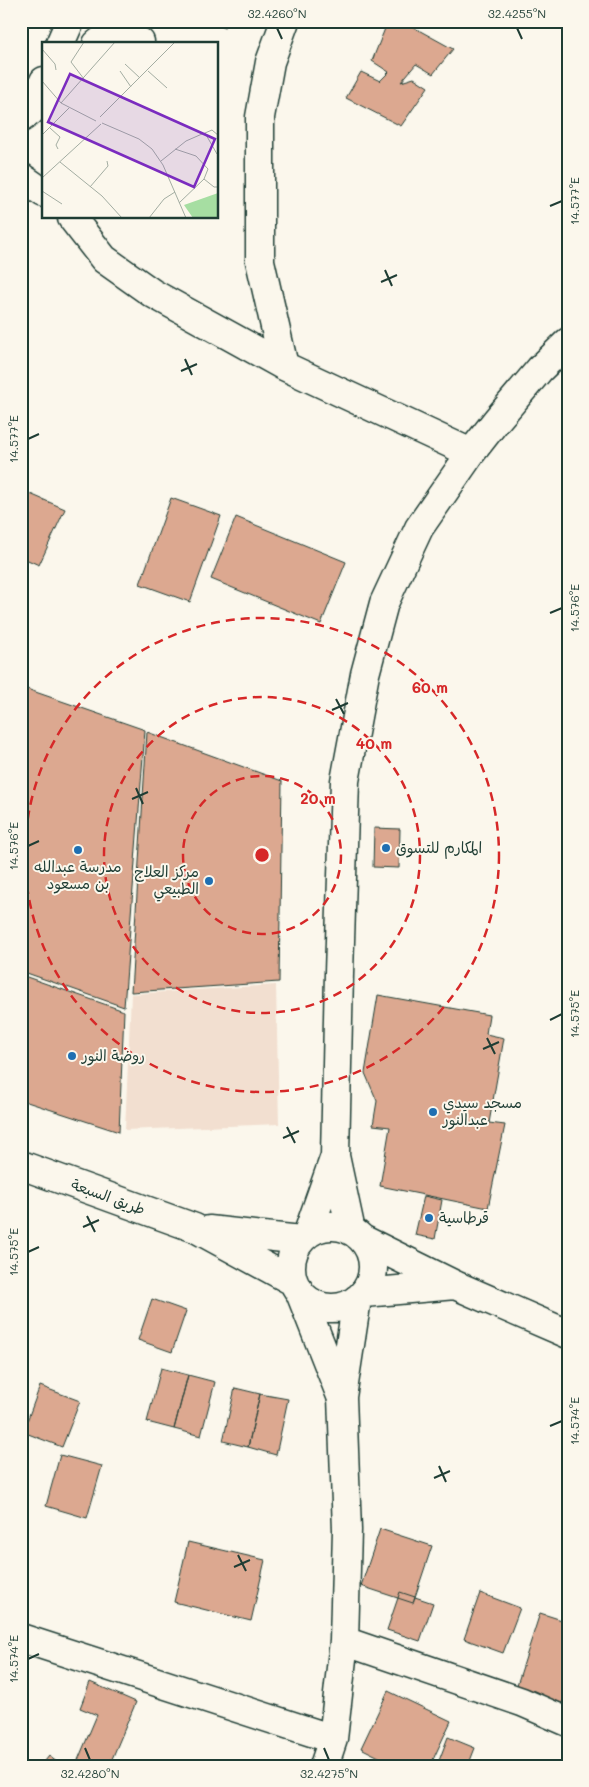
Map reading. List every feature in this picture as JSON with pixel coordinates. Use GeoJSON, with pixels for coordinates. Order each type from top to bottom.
{"type":"FeatureCollection","features":[{"type":"Feature","properties":{"kind":"street"},"geometry":{"type":"LineString","coordinates":[[61,42],[70,21]]}},
{"type":"Feature","properties":{"kind":"street"},"geometry":{"type":"LineString","coordinates":[[284,366],[260,261],[260,118],[270,62],[285,21]]}},
{"type":"Feature","properties":{"kind":"street"},"geometry":{"type":"LineString","coordinates":[[100,42],[112,32],[140,42]]}},
{"type":"Feature","properties":{"kind":"street"},"geometry":{"type":"LineString","coordinates":[[32,112],[42,86]]}},
{"type":"Feature","properties":{"kind":"street"},"geometry":{"type":"LineString","coordinates":[[21,177],[42,192]]}},
{"type":"Feature","properties":{"kind":"street"},"geometry":{"type":"LineString","coordinates":[[73,219],[104,259],[152,293],[284,366],[472,453]]}},
{"type":"Feature","properties":{"kind":"street"},"geometry":{"type":"LineString","coordinates":[[324,1766],[333,1739],[344,1641],[347,1530],[342,1397],[361,1296],[370,1283],[373,1265],[369,1248],[357,1235],[336,1156],[339,973],[346,781],[365,674],[384,604],[420,528],[472,453],[540,369],[568,342]]}},
{"type":"Feature","properties":{"kind":"street"},"geometry":{"type":"LineString","coordinates":[[336,1156],[305,1236],[295,1249],[291,1271],[342,1397]]}},
{"type":"Feature","properties":{"kind":"street","name":"طريق السبعة"},"geometry":{"type":"LineString","coordinates":[[21,1165],[196,1228]]}},
{"type":"Feature","properties":{"kind":"street"},"geometry":{"type":"LineString","coordinates":[[196,1228],[305,1236],[318,1228],[341,1226],[455,1285],[568,1334]]}},
{"type":"Feature","properties":{"kind":"street"},"geometry":{"type":"LineString","coordinates":[[196,1228],[296,1286],[308,1300],[320,1306],[333,1308],[346,1305],[361,1296],[455,1285]]}},
{"type":"Feature","properties":{"kind":"street"},"geometry":{"type":"LineString","coordinates":[[21,1638],[333,1739]]}},
{"type":"Feature","properties":{"kind":"street"},"geometry":{"type":"LineString","coordinates":[[344,1641],[522,1702],[568,1722]]}},
{"type":"Feature","properties":{"kind":"shaded area"},"geometry":{"type":"Polygon","coordinates":[[[276,985],[279,1124],[125,1130],[131,994],[276,985]]]}},
{"type":"Feature","properties":{"kind":"building"},"geometry":{"type":"Polygon","coordinates":[[[211,21],[227,21],[225,27],[211,21]]]}},
{"type":"Feature","properties":{"kind":"building"},"geometry":{"type":"Polygon","coordinates":[[[388,21],[402,21],[453,49],[433,74],[416,64],[401,82],[414,78],[428,87],[401,126],[346,98],[361,72],[380,81],[389,72],[372,61],[388,21]]]}},
{"type":"Feature","properties":{"kind":"building"},"geometry":{"type":"Polygon","coordinates":[[[21,490],[65,509],[39,565],[21,557],[21,490]]]}},
{"type":"Feature","properties":{"kind":"building"},"geometry":{"type":"Polygon","coordinates":[[[171,498],[221,516],[190,602],[140,584],[171,498]]]}},
{"type":"Feature","properties":{"kind":"building"},"geometry":{"type":"Polygon","coordinates":[[[236,517],[346,562],[321,624],[211,579],[236,517]]]}},
{"type":"Feature","properties":{"kind":"building","name":"مدرسة عبدالله بن مسعود"},"geometry":{"type":"Polygon","coordinates":[[[21,687],[145,730],[124,1007],[21,971],[21,687]]]}},
{"type":"Feature","properties":{"kind":"building","name":"مركز العلاج الطبيعي"},"geometry":{"type":"Polygon","coordinates":[[[147,732],[282,781],[279,982],[131,992],[147,732]]]}},
{"type":"Feature","properties":{"kind":"building","name":"المكارم للتسوق"},"geometry":{"type":"Polygon","coordinates":[[[374,828],[400,829],[399,868],[373,867],[374,828]]]}},
{"type":"Feature","properties":{"kind":"building","name":"روضة النور"},"geometry":{"type":"Polygon","coordinates":[[[21,975],[124,1011],[119,1132],[21,1100],[21,975]]]}},
{"type":"Feature","properties":{"kind":"building","name":"مسجد سيدي عبدالنور"},"geometry":{"type":"Polygon","coordinates":[[[378,995],[489,1015],[486,1034],[504,1038],[489,1123],[505,1125],[488,1208],[380,1186],[390,1127],[373,1125],[377,1101],[365,1073],[378,995]]]}},
{"type":"Feature","properties":{"kind":"building","name":"قرطاسية"},"geometry":{"type":"Polygon","coordinates":[[[424,1196],[442,1200],[435,1239],[415,1235],[424,1196]]]}},
{"type":"Feature","properties":{"kind":"building"},"geometry":{"type":"Polygon","coordinates":[[[152,1299],[186,1311],[172,1352],[138,1340],[152,1299]]]}},
{"type":"Feature","properties":{"kind":"building"},"geometry":{"type":"Polygon","coordinates":[[[161,1368],[188,1375],[174,1429],[147,1422],[161,1368]]]}},
{"type":"Feature","properties":{"kind":"building"},"geometry":{"type":"Polygon","coordinates":[[[188,1375],[215,1382],[201,1436],[174,1429],[188,1375]]]}},
{"type":"Feature","properties":{"kind":"building"},"geometry":{"type":"Polygon","coordinates":[[[40,1386],[80,1401],[62,1447],[23,1432],[40,1386]]]}},
{"type":"Feature","properties":{"kind":"building"},"geometry":{"type":"Polygon","coordinates":[[[235,1388],[260,1394],[248,1447],[223,1441],[235,1388]]]}},
{"type":"Feature","properties":{"kind":"building"},"geometry":{"type":"Polygon","coordinates":[[[260,1394],[288,1399],[276,1455],[248,1447],[260,1394]]]}},
{"type":"Feature","properties":{"kind":"building"},"geometry":{"type":"Polygon","coordinates":[[[60,1455],[102,1466],[87,1518],[46,1506],[60,1455]]]}},
{"type":"Feature","properties":{"kind":"building"},"geometry":{"type":"Polygon","coordinates":[[[380,1529],[432,1546],[413,1603],[361,1586],[380,1529]]]}},
{"type":"Feature","properties":{"kind":"building"},"geometry":{"type":"Polygon","coordinates":[[[188,1542],[265,1560],[251,1621],[174,1602],[188,1542]]]}},
{"type":"Feature","properties":{"kind":"building"},"geometry":{"type":"Polygon","coordinates":[[[400,1592],[433,1603],[420,1641],[387,1630],[400,1592]]]}},
{"type":"Feature","properties":{"kind":"building"},"geometry":{"type":"Polygon","coordinates":[[[480,1593],[520,1608],[503,1653],[464,1639],[480,1593]]]}},
{"type":"Feature","properties":{"kind":"building"},"geometry":{"type":"Polygon","coordinates":[[[540,1613],[568,1622],[568,1687],[562,1704],[516,1688],[540,1613]]]}},
{"type":"Feature","properties":{"kind":"building"},"geometry":{"type":"Polygon","coordinates":[[[90,1682],[136,1702],[109,1766],[91,1766],[78,1760],[97,1715],[80,1708],[90,1682]]]}},
{"type":"Feature","properties":{"kind":"building"},"geometry":{"type":"Polygon","coordinates":[[[388,1691],[451,1721],[430,1766],[397,1766],[361,1748],[388,1691]]]}},
{"type":"Feature","properties":{"kind":"building"},"geometry":{"type":"Polygon","coordinates":[[[448,1737],[475,1748],[468,1766],[437,1766],[448,1737]]]}},
{"type":"Feature","properties":{"kind":"building"},"geometry":{"type":"Polygon","coordinates":[[[49,1756],[62,1766],[41,1766],[49,1756]]]}},
{"type":"Feature","properties":{"kind":"place","name":"المكارم للتسوق"},"geometry":{"type":"Point","coordinates":[386,848]}},
{"type":"Feature","properties":{"kind":"place","name":"مدرسة عبدالله بن مسعود"},"geometry":{"type":"Point","coordinates":[78,850]}},
{"type":"Feature","properties":{"kind":"place","name":"مركز العلاج الطبيعي"},"geometry":{"type":"Point","coordinates":[209,881]}},
{"type":"Feature","properties":{"kind":"place","name":"روضة النور"},"geometry":{"type":"Point","coordinates":[72,1056]}},
{"type":"Feature","properties":{"kind":"place","name":"مسجد سيدي عبدالنور"},"geometry":{"type":"Point","coordinates":[433,1112]}},
{"type":"Feature","properties":{"kind":"place","name":"قرطاسية"},"geometry":{"type":"Point","coordinates":[429,1218]}}]}
